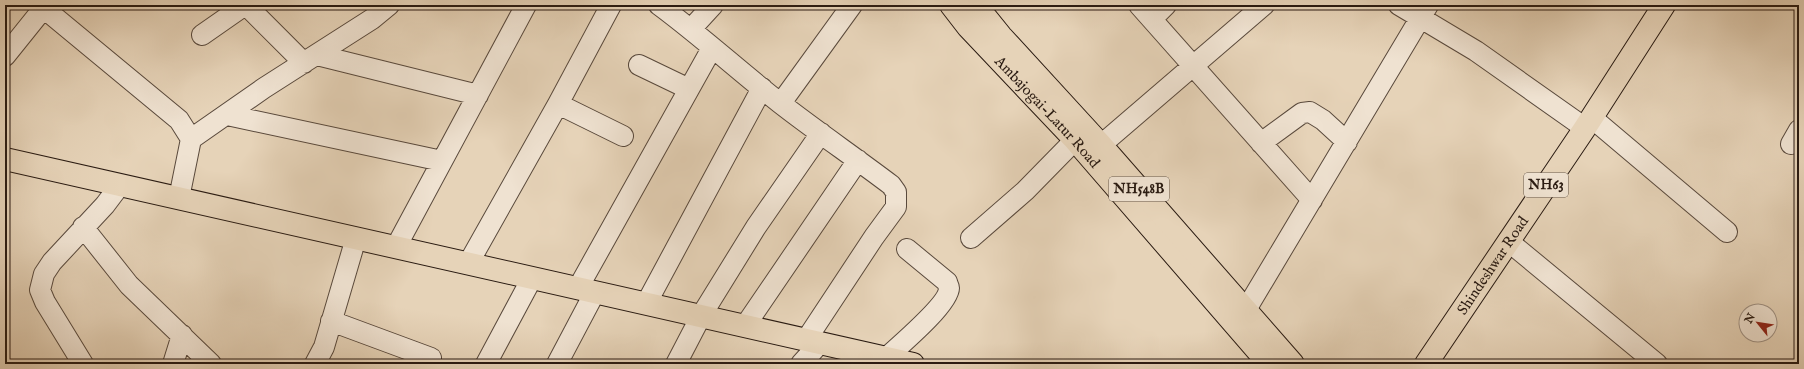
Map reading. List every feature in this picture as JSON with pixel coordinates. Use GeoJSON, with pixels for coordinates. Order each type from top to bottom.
{"type":"FeatureCollection","features":[{"type":"Feature","properties":{"kind":"main road","name":"Shindeshwar Road"},"geometry":{"type":"LineString","coordinates":[[1426,364],[1588,123],[1664,5]]}},
{"type":"Feature","properties":{"kind":"main road","name":"Ambajogai-Latur Road"},"geometry":{"type":"LineString","coordinates":[[962,7],[968,27],[1242,318],[1269,364]]}},
{"type":"Feature","properties":{"kind":"main road","name":"NH548B"},"geometry":{"type":"LineString","coordinates":[[962,7],[1001,36],[1101,145],[1242,318],[1293,364]]}},
{"type":"Feature","properties":{"kind":"main road"},"geometry":{"type":"LineString","coordinates":[[5,159],[896,361]]}},
{"type":"Feature","properties":{"kind":"street"},"geometry":{"type":"LineString","coordinates":[[202,35],[246,5],[310,59],[478,94]]}},
{"type":"Feature","properties":{"kind":"street"},"geometry":{"type":"LineString","coordinates":[[179,198],[191,139],[372,19],[389,5]]}},
{"type":"Feature","properties":{"kind":"street"},"geometry":{"type":"LineString","coordinates":[[468,264],[558,104],[611,5]]}},
{"type":"Feature","properties":{"kind":"street"},"geometry":{"type":"LineString","coordinates":[[659,5],[691,29],[712,48],[781,103],[891,185],[896,192],[896,207],[874,237],[801,364]]}},
{"type":"Feature","properties":{"kind":"street"},"geometry":{"type":"LineString","coordinates":[[691,29],[713,5]]}},
{"type":"Feature","properties":{"kind":"street"},"geometry":{"type":"LineString","coordinates":[[781,103],[852,5]]}},
{"type":"Feature","properties":{"kind":"street"},"geometry":{"type":"LineString","coordinates":[[1166,5],[1146,12],[1312,200]]}},
{"type":"Feature","properties":{"kind":"street"},"geometry":{"type":"LineString","coordinates":[[1101,145],[1192,65],[1264,5]]}},
{"type":"Feature","properties":{"kind":"street"},"geometry":{"type":"LineString","coordinates":[[1399,5],[1424,11],[1476,51],[1588,123],[1727,232]]}},
{"type":"Feature","properties":{"kind":"street"},"geometry":{"type":"LineString","coordinates":[[5,56],[43,6],[179,120],[191,139]]}},
{"type":"Feature","properties":{"kind":"street"},"geometry":{"type":"LineString","coordinates":[[396,247],[523,7]]}},
{"type":"Feature","properties":{"kind":"street"},"geometry":{"type":"LineString","coordinates":[[1242,318],[1424,11]]}},
{"type":"Feature","properties":{"kind":"street"},"geometry":{"type":"LineString","coordinates":[[557,364],[586,290],[689,89],[712,48]]}},
{"type":"Feature","properties":{"kind":"street"},"geometry":{"type":"LineString","coordinates":[[639,65],[689,89]]}},
{"type":"Feature","properties":{"kind":"street"},"geometry":{"type":"LineString","coordinates":[[646,304],[762,88]]}},
{"type":"Feature","properties":{"kind":"street"},"geometry":{"type":"LineString","coordinates":[[558,104],[623,136]]}},
{"type":"Feature","properties":{"kind":"street"},"geometry":{"type":"LineString","coordinates":[[1261,143],[1302,113],[1310,112],[1324,120],[1347,142]]}},
{"type":"Feature","properties":{"kind":"street"},"geometry":{"type":"LineString","coordinates":[[227,114],[442,161]]}},
{"type":"Feature","properties":{"kind":"street"},"geometry":{"type":"LineString","coordinates":[[678,363],[701,316],[756,227],[821,133]]}},
{"type":"Feature","properties":{"kind":"street"},"geometry":{"type":"LineString","coordinates":[[971,238],[1026,190],[1075,140]]}},
{"type":"Feature","properties":{"kind":"street"},"geometry":{"type":"LineString","coordinates":[[745,326],[858,160]]}},
{"type":"Feature","properties":{"kind":"street"},"geometry":{"type":"LineString","coordinates":[[79,363],[45,302],[40,290],[44,274],[52,262],[105,205],[120,185]]}},
{"type":"Feature","properties":{"kind":"street"},"geometry":{"type":"LineString","coordinates":[[83,228],[129,285],[211,364]]}},
{"type":"Feature","properties":{"kind":"street"},"geometry":{"type":"LineString","coordinates":[[319,362],[356,238]]}},
{"type":"Feature","properties":{"kind":"street"},"geometry":{"type":"LineString","coordinates":[[1508,242],[1657,364]]}},
{"type":"Feature","properties":{"kind":"street"},"geometry":{"type":"LineString","coordinates":[[896,361],[934,313],[945,298],[949,289],[947,282],[907,249]]}},
{"type":"Feature","properties":{"kind":"street"},"geometry":{"type":"LineString","coordinates":[[486,364],[532,278]]}},
{"type":"Feature","properties":{"kind":"street"},"geometry":{"type":"LineString","coordinates":[[332,321],[431,358]]}},
{"type":"Feature","properties":{"kind":"street"},"geometry":{"type":"LineString","coordinates":[[173,364],[182,335]]}}]}
